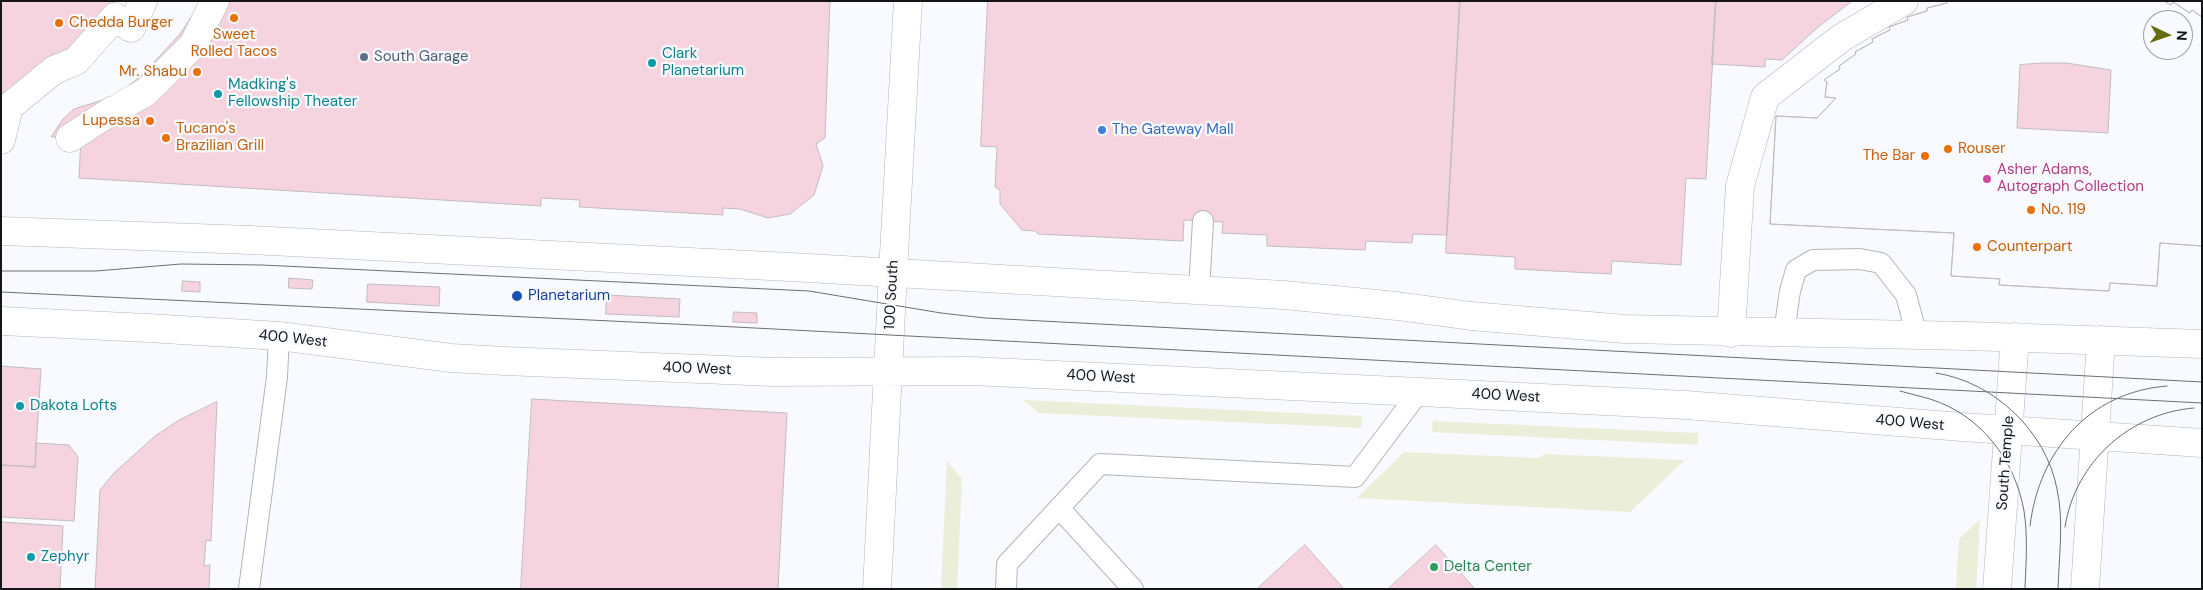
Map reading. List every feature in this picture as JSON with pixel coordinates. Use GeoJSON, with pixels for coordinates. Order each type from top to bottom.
{"type":"FeatureCollection","features":[{"type":"Feature","properties":{"kind":"street"},"geometry":{"type":"LineString","coordinates":[[1,140],[9,107],[54,70],[76,61],[114,17],[131,28],[143,1]]}},
{"type":"Feature","properties":{"kind":"street"},"geometry":{"type":"LineString","coordinates":[[70,138],[146,92],[193,46],[215,1]]}},
{"type":"Feature","properties":{"kind":"street","name":"100 South"},"geometry":{"type":"LineString","coordinates":[[877,589],[908,1]]}},
{"type":"Feature","properties":{"kind":"street"},"geometry":{"type":"LineString","coordinates":[[1731,333],[1740,186],[1765,97],[1841,38],[1904,1]]}},
{"type":"Feature","properties":{"kind":"street"},"geometry":{"type":"LineString","coordinates":[[1,231],[250,240],[893,272],[1284,295],[1557,324],[1625,329],[1731,333],[2015,337],[2202,344]]}},
{"type":"Feature","properties":{"kind":"street","name":"400 West"},"geometry":{"type":"LineString","coordinates":[[1,321],[280,336],[451,358],[505,361],[780,372],[971,371],[1419,392],[1696,406],[2202,443]]}},
{"type":"Feature","properties":{"kind":"street","name":"South Temple"},"geometry":{"type":"LineString","coordinates":[[1997,589],[2015,337]]}},
{"type":"Feature","properties":{"kind":"street"},"geometry":{"type":"LineString","coordinates":[[2085,589],[2101,340]]}},
{"type":"Feature","properties":{"kind":"lane"},"geometry":{"type":"LineString","coordinates":[[1199,291],[1203,221]]}},
{"type":"Feature","properties":{"kind":"lane"},"geometry":{"type":"LineString","coordinates":[[1784,333],[1790,291],[1796,270],[1813,260],[1860,259],[1881,263],[1906,295],[1917,336]]}},
{"type":"Feature","properties":{"kind":"lane"},"geometry":{"type":"LineString","coordinates":[[249,589],[277,377],[280,336]]}},
{"type":"Feature","properties":{"kind":"lane"},"geometry":{"type":"LineString","coordinates":[[1006,589],[1007,564],[1100,464],[1355,477],[1419,392]]}},
{"type":"Feature","properties":{"kind":"lane"},"geometry":{"type":"LineString","coordinates":[[1059,508],[1133,589]]}},
{"type":"Feature","properties":{"kind":"green space"},"geometry":{"type":"Polygon","coordinates":[[[1023,400],[1362,416],[1361,428],[1039,413],[1023,400]]]}},
{"type":"Feature","properties":{"kind":"green space"},"geometry":{"type":"Polygon","coordinates":[[[1433,421],[1698,433],[1698,445],[1432,432],[1433,421]]]}},
{"type":"Feature","properties":{"kind":"green space"},"geometry":{"type":"Polygon","coordinates":[[[1404,452],[1539,458],[1544,454],[1685,460],[1630,512],[1357,498],[1404,452]]]}},
{"type":"Feature","properties":{"kind":"green space"},"geometry":{"type":"Polygon","coordinates":[[[947,461],[962,479],[957,589],[941,589],[947,461]]]}},
{"type":"Feature","properties":{"kind":"green space"},"geometry":{"type":"Polygon","coordinates":[[[1980,519],[1976,589],[1956,589],[1959,539],[1980,519]]]}},
{"type":"Feature","properties":{"kind":"building"},"geometry":{"type":"Polygon","coordinates":[[[1,1],[114,1],[63,63],[53,53],[24,93],[1,92],[1,1]]]}},
{"type":"Feature","properties":{"kind":"building"},"geometry":{"type":"Polygon","coordinates":[[[202,1],[830,1],[825,138],[816,144],[823,166],[814,195],[790,214],[768,218],[740,209],[723,208],[723,215],[579,207],[580,200],[541,198],[541,206],[79,178],[81,138],[51,137],[63,119],[74,109],[116,96],[143,74],[180,34],[202,1]]]}},
{"type":"Feature","properties":{"kind":"building"},"geometry":{"type":"Polygon","coordinates":[[[988,1],[1460,1],[1447,235],[1413,234],[1412,243],[1366,241],[1365,250],[1267,246],[1267,235],[1222,233],[1223,222],[1184,220],[1183,241],[1038,234],[1035,231],[1022,230],[1000,204],[1000,190],[995,187],[997,147],[981,146],[988,1]]]}},
{"type":"Feature","properties":{"kind":"building"},"geometry":{"type":"Polygon","coordinates":[[[1460,1],[1716,1],[1706,179],[1686,178],[1681,265],[1612,261],[1611,274],[1515,269],[1515,257],[1446,253],[1460,1]]]}},
{"type":"Feature","properties":{"kind":"building"},"geometry":{"type":"Polygon","coordinates":[[[1716,1],[1852,1],[1817,28],[1782,60],[1765,59],[1765,67],[1712,64],[1716,1]]]}},
{"type":"Feature","properties":{"kind":"building","name":"Asher Adams, Autograph Collection"},"geometry":{"type":"Polygon","coordinates":[[[1946,1],[2164,1],[2171,5],[2173,2],[2185,10],[2143,10],[2143,60],[2193,60],[2193,11],[2202,17],[2202,246],[2160,243],[2157,286],[2110,283],[2109,291],[1999,285],[2000,279],[1951,276],[1954,233],[1770,224],[1776,116],[1817,118],[1836,98],[1825,97],[1827,82],[1824,80],[1840,69],[1839,66],[1856,54],[1855,52],[1873,42],[1872,39],[1890,30],[1889,27],[1908,20],[1907,17],[1927,11],[1927,8],[1947,3],[1946,1]],[[2066,63],[2020,65],[2017,128],[2108,133],[2111,70],[2066,63]]]}},
{"type":"Feature","properties":{"kind":"building","name":"Asher Adams, Autograph Collection"},"geometry":{"type":"Polygon","coordinates":[[[1946,1],[2164,1],[2171,5],[2173,2],[2185,10],[2143,10],[2143,60],[2193,60],[2193,11],[2202,17],[2202,246],[2160,243],[2157,286],[2110,283],[2109,291],[1999,285],[2000,279],[1951,276],[1954,233],[1770,224],[1776,116],[1817,118],[1836,98],[1825,97],[1827,82],[1824,80],[1840,69],[1839,66],[1856,54],[1855,52],[1873,42],[1872,39],[1890,30],[1889,27],[1908,20],[1907,17],[1927,11],[1927,8],[1947,3],[1946,1]]]}},
{"type":"Feature","properties":{"kind":"building"},"geometry":{"type":"Polygon","coordinates":[[[289,278],[313,280],[312,289],[289,288],[289,278]]]}},
{"type":"Feature","properties":{"kind":"building"},"geometry":{"type":"Polygon","coordinates":[[[183,281],[200,282],[200,292],[182,291],[183,281]]]}},
{"type":"Feature","properties":{"kind":"building"},"geometry":{"type":"Polygon","coordinates":[[[368,284],[440,287],[439,306],[367,302],[368,284]]]}},
{"type":"Feature","properties":{"kind":"building"},"geometry":{"type":"Polygon","coordinates":[[[607,295],[680,299],[679,317],[606,314],[607,295]]]}},
{"type":"Feature","properties":{"kind":"building"},"geometry":{"type":"Polygon","coordinates":[[[734,312],[757,313],[757,323],[733,322],[734,312]]]}},
{"type":"Feature","properties":{"kind":"building","name":"Dakota Lofts"},"geometry":{"type":"Polygon","coordinates":[[[1,366],[41,369],[35,467],[1,465],[1,366]]]}},
{"type":"Feature","properties":{"kind":"building"},"geometry":{"type":"Polygon","coordinates":[[[532,399],[787,413],[778,589],[521,589],[532,399]]]}},
{"type":"Feature","properties":{"kind":"building"},"geometry":{"type":"Polygon","coordinates":[[[217,402],[211,541],[206,540],[204,566],[210,565],[209,589],[95,589],[100,490],[114,473],[155,436],[179,420],[217,402]]]}},
{"type":"Feature","properties":{"kind":"building"},"geometry":{"type":"Polygon","coordinates":[[[36,443],[69,445],[78,457],[74,521],[1,517],[1,465],[35,467],[36,443]]]}},
{"type":"Feature","properties":{"kind":"building","name":"Zephyr"},"geometry":{"type":"Polygon","coordinates":[[[1,522],[63,526],[60,589],[1,589],[1,522]]]}},
{"type":"Feature","properties":{"kind":"building"},"geometry":{"type":"Polygon","coordinates":[[[1305,545],[1344,589],[1257,589],[1305,545]]]}},
{"type":"Feature","properties":{"kind":"building","name":"Delta Center"},"geometry":{"type":"Polygon","coordinates":[[[1436,545],[1475,589],[1388,589],[1436,545]]]}},
{"type":"Feature","properties":{"kind":"tram line"},"geometry":{"type":"LineString","coordinates":[[1,271],[96,271],[181,264],[262,265],[809,291],[941,313],[985,318],[2202,382]]}},
{"type":"Feature","properties":{"kind":"tram line"},"geometry":{"type":"LineString","coordinates":[[1,292],[716,326],[2202,403]]}},
{"type":"Feature","properties":{"kind":"tram line"},"geometry":{"type":"LineString","coordinates":[[1936,373],[1957,378],[1997,398],[2029,429],[2042,448],[2051,468],[2059,501],[2058,589]]}},
{"type":"Feature","properties":{"kind":"tram line"},"geometry":{"type":"LineString","coordinates":[[2030,526],[2035,499],[2044,473],[2057,450],[2073,430],[2092,413],[2114,400],[2139,391],[2167,386]]}},
{"type":"Feature","properties":{"kind":"tram line"},"geometry":{"type":"LineString","coordinates":[[1900,391],[1930,399],[1948,406],[1965,416],[1980,428],[2004,457],[2013,474],[2024,511],[2026,540],[2025,588]]}},
{"type":"Feature","properties":{"kind":"tram line"},"geometry":{"type":"LineString","coordinates":[[2065,527],[2071,503],[2080,482],[2093,462],[2109,445],[2128,431],[2148,420],[2170,412],[2194,408]]}},
{"type":"Feature","properties":{"kind":"place","name":"Sweet Rolled Tacos"},"geometry":{"type":"Point","coordinates":[234,18]}},
{"type":"Feature","properties":{"kind":"place","name":"Chedda Burger"},"geometry":{"type":"Point","coordinates":[59,23]}},
{"type":"Feature","properties":{"kind":"place","name":"South Garage"},"geometry":{"type":"Point","coordinates":[364,57]}},
{"type":"Feature","properties":{"kind":"place","name":"Clark Planetarium"},"geometry":{"type":"Point","coordinates":[652,63]}},
{"type":"Feature","properties":{"kind":"place","name":"Mr. Shabu"},"geometry":{"type":"Point","coordinates":[197,72]}},
{"type":"Feature","properties":{"kind":"place","name":"Madking's Fellowship Theater"},"geometry":{"type":"Point","coordinates":[218,94]}},
{"type":"Feature","properties":{"kind":"place","name":"Lupessa"},"geometry":{"type":"Point","coordinates":[150,121]}},
{"type":"Feature","properties":{"kind":"place","name":"The Gateway Mall"},"geometry":{"type":"Point","coordinates":[1102,130]}},
{"type":"Feature","properties":{"kind":"place","name":"Tucano's Brazilian Grill"},"geometry":{"type":"Point","coordinates":[166,138]}},
{"type":"Feature","properties":{"kind":"place","name":"Rouser"},"geometry":{"type":"Point","coordinates":[1948,149]}},
{"type":"Feature","properties":{"kind":"place","name":"The Bar"},"geometry":{"type":"Point","coordinates":[1925,156]}},
{"type":"Feature","properties":{"kind":"place","name":"Asher Adams, Autograph Collection"},"geometry":{"type":"Point","coordinates":[1987,179]}},
{"type":"Feature","properties":{"kind":"place","name":"No. 119"},"geometry":{"type":"Point","coordinates":[2031,210]}},
{"type":"Feature","properties":{"kind":"place","name":"Counterpart"},"geometry":{"type":"Point","coordinates":[1977,247]}},
{"type":"Feature","properties":{"kind":"place","name":"Planetarium"},"geometry":{"type":"Point","coordinates":[517,296]}},
{"type":"Feature","properties":{"kind":"place","name":"Dakota Lofts"},"geometry":{"type":"Point","coordinates":[20,406]}},
{"type":"Feature","properties":{"kind":"place","name":"Zephyr"},"geometry":{"type":"Point","coordinates":[31,557]}},
{"type":"Feature","properties":{"kind":"place","name":"Delta Center"},"geometry":{"type":"Point","coordinates":[1434,567]}}]}
